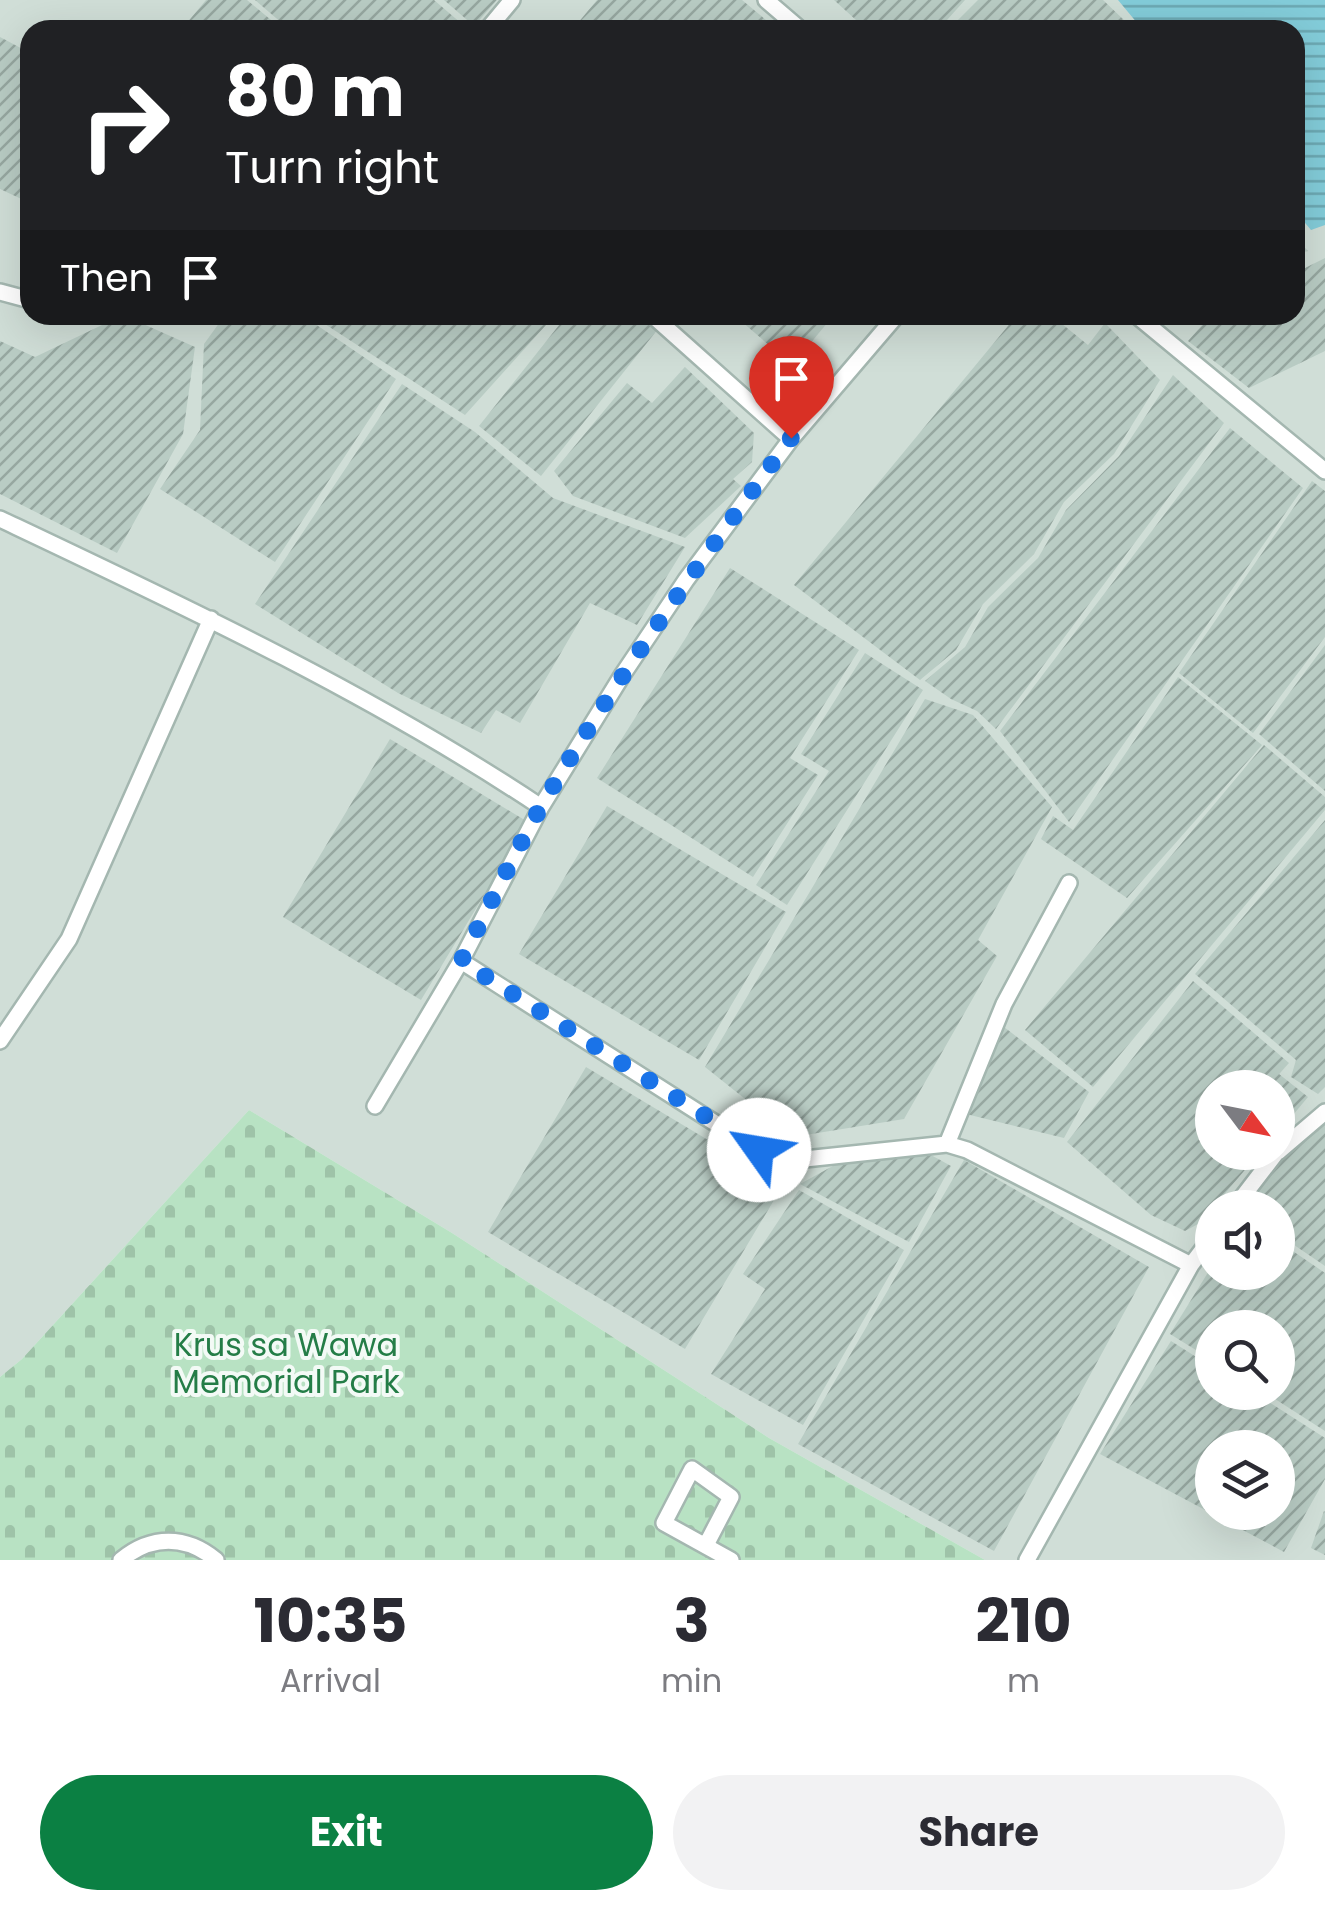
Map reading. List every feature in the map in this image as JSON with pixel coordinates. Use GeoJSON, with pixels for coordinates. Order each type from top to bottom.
{"type":"FeatureCollection","features":[{"type":"Feature","properties":{"kind":"lane"},"geometry":{"type":"LineString","coordinates":[[495,20],[512,0]]}},
{"type":"Feature","properties":{"kind":"lane"},"geometry":{"type":"LineString","coordinates":[[766,0],[789,20]]}},
{"type":"Feature","properties":{"kind":"lane"},"geometry":{"type":"LineString","coordinates":[[663,325],[791,438]]}},
{"type":"Feature","properties":{"kind":"lane"},"geometry":{"type":"LineString","coordinates":[[376,1106],[461,961],[541,807],[623,674],[686,580],[791,438],[888,325]]}},
{"type":"Feature","properties":{"kind":"lane"},"geometry":{"type":"LineString","coordinates":[[1148,325],[1325,471]]}},
{"type":"Feature","properties":{"kind":"lane"},"geometry":{"type":"LineString","coordinates":[[0,519],[211,618],[373,702],[541,807]]}},
{"type":"Feature","properties":{"kind":"lane"},"geometry":{"type":"LineString","coordinates":[[0,1040],[78,922],[211,618]]}},
{"type":"Feature","properties":{"kind":"lane"},"geometry":{"type":"LineString","coordinates":[[947,1144],[1004,1004],[1069,883]]}},
{"type":"Feature","properties":{"kind":"lane"},"geometry":{"type":"LineString","coordinates":[[461,961],[759,1150],[786,1161],[947,1144],[967,1150],[1191,1265]]}},
{"type":"Feature","properties":{"kind":"lane"},"geometry":{"type":"LineString","coordinates":[[1295,1137],[1325,1112]]}},
{"type":"Feature","properties":{"kind":"lane"},"geometry":{"type":"LineString","coordinates":[[1248,1190],[1263,1170]]}},
{"type":"Feature","properties":{"kind":"lane"},"geometry":{"type":"LineString","coordinates":[[1027,1560],[1195,1259]]}},
{"type":"Feature","properties":{"kind":"lane"},"geometry":{"type":"LineString","coordinates":[[706,1545],[730,1497],[692,1469],[664,1523],[732,1560]]}},
{"type":"Feature","properties":{"kind":"lane"},"geometry":{"type":"LineString","coordinates":[[121,1560],[143,1545],[164,1540],[188,1543],[216,1560]]}},
{"type":"Feature","properties":{"kind":"shaded area"},"geometry":{"type":"Polygon","coordinates":[[[0,0],[1325,0],[1325,1560],[985,1560],[769,1438],[452,1233],[249,1110],[22,1359],[0,1377],[0,0]]]}},
{"type":"Feature","properties":{"kind":"green space","name":"Krus sa Wawa Memorial Park"},"geometry":{"type":"Polygon","coordinates":[[[249,1110],[452,1233],[769,1438],[985,1560],[0,1560],[0,1377],[22,1359],[249,1110]]]}},
{"type":"Feature","properties":{"kind":"water"},"geometry":{"type":"Polygon","coordinates":[[[1118,0],[1325,0],[1325,225],[1311,230],[1305,223],[1305,20],[1135,20],[1118,0]]]}},
{"type":"Feature","properties":{"kind":"building"},"geometry":{"type":"Polygon","coordinates":[[[206,0],[247,0],[271,20],[189,20],[206,0]]]}},
{"type":"Feature","properties":{"kind":"building"},"geometry":{"type":"Polygon","coordinates":[[[255,0],[434,0],[457,20],[278,20],[255,0]]]}},
{"type":"Feature","properties":{"kind":"building"},"geometry":{"type":"Polygon","coordinates":[[[444,0],[497,0],[479,20],[467,20],[444,0]]]}},
{"type":"Feature","properties":{"kind":"building"},"geometry":{"type":"Polygon","coordinates":[[[597,0],[742,0],[766,20],[580,20],[597,0]]]}},
{"type":"Feature","properties":{"kind":"building"},"geometry":{"type":"Polygon","coordinates":[[[834,0],[965,0],[947,20],[856,20],[834,0]]]}},
{"type":"Feature","properties":{"kind":"building"},"geometry":{"type":"Polygon","coordinates":[[[978,0],[1103,0],[1124,20],[958,20],[978,0]]]}},
{"type":"Feature","properties":{"kind":"building"},"geometry":{"type":"Polygon","coordinates":[[[0,37],[20,48],[20,198],[0,189],[0,37]]]}},
{"type":"Feature","properties":{"kind":"building"},"geometry":{"type":"Polygon","coordinates":[[[1325,258],[1325,351],[1249,388],[1188,341],[1202,325],[1305,325],[1305,268],[1325,258]]]}},
{"type":"Feature","properties":{"kind":"building"},"geometry":{"type":"Polygon","coordinates":[[[102,325],[146,325],[195,347],[183,434],[117,553],[0,494],[0,341],[35,357],[102,325]]]}},
{"type":"Feature","properties":{"kind":"building"},"geometry":{"type":"Polygon","coordinates":[[[218,325],[317,325],[396,379],[275,562],[160,489],[200,430],[204,344],[218,325]]]}},
{"type":"Feature","properties":{"kind":"building"},"geometry":{"type":"Polygon","coordinates":[[[326,325],[546,325],[465,415],[326,325]]]}},
{"type":"Feature","properties":{"kind":"building"},"geometry":{"type":"Polygon","coordinates":[[[559,325],[653,325],[658,329],[541,476],[479,426],[559,325]]]}},
{"type":"Feature","properties":{"kind":"building"},"geometry":{"type":"Polygon","coordinates":[[[746,325],[826,325],[792,365],[746,325]]]}},
{"type":"Feature","properties":{"kind":"building"},"geometry":{"type":"Polygon","coordinates":[[[1009,325],[1063,325],[1088,345],[1107,325],[1160,380],[1114,454],[1064,502],[1034,554],[983,604],[956,650],[920,680],[794,585],[1009,325]]]}},
{"type":"Feature","properties":{"kind":"building"},"geometry":{"type":"Polygon","coordinates":[[[685,367],[754,433],[752,462],[733,479],[741,486],[685,538],[573,496],[554,471],[627,383],[652,403],[685,367]]]}},
{"type":"Feature","properties":{"kind":"building"},"geometry":{"type":"Polygon","coordinates":[[[1173,375],[1224,423],[996,729],[977,711],[925,681],[965,647],[988,607],[1038,558],[1066,510],[1119,456],[1173,375]]]}},
{"type":"Feature","properties":{"kind":"building"},"geometry":{"type":"Polygon","coordinates":[[[402,384],[475,432],[553,498],[685,547],[637,625],[590,603],[520,723],[496,710],[481,733],[398,693],[255,604],[402,384]]]}},
{"type":"Feature","properties":{"kind":"building"},"geometry":{"type":"Polygon","coordinates":[[[1230,428],[1303,488],[1069,822],[1000,731],[1230,428]]]}},
{"type":"Feature","properties":{"kind":"building"},"geometry":{"type":"Polygon","coordinates":[[[1312,481],[1325,491],[1325,637],[1253,733],[1179,673],[1312,481]]]}},
{"type":"Feature","properties":{"kind":"building"},"geometry":{"type":"Polygon","coordinates":[[[730,568],[859,650],[790,758],[818,775],[753,877],[597,778],[730,568]]]}},
{"type":"Feature","properties":{"kind":"building"},"geometry":{"type":"Polygon","coordinates":[[[1325,645],[1325,791],[1259,734],[1325,645]]]}},
{"type":"Feature","properties":{"kind":"building"},"geometry":{"type":"Polygon","coordinates":[[[865,653],[923,690],[787,905],[756,885],[829,771],[801,754],[865,653]]]}},
{"type":"Feature","properties":{"kind":"building"},"geometry":{"type":"Polygon","coordinates":[[[1178,677],[1262,745],[1127,898],[1041,839],[1053,816],[1073,830],[1178,677]]]}},
{"type":"Feature","properties":{"kind":"building"},"geometry":{"type":"Polygon","coordinates":[[[925,699],[973,715],[1052,807],[978,940],[997,956],[904,1119],[793,1137],[705,1067],[925,699]]]}},
{"type":"Feature","properties":{"kind":"building"},"geometry":{"type":"Polygon","coordinates":[[[390,739],[528,822],[421,1000],[283,917],[390,739]]]}},
{"type":"Feature","properties":{"kind":"building"},"geometry":{"type":"Polygon","coordinates":[[[1264,745],[1325,797],[1325,810],[1093,1087],[1025,1030],[1264,745]]]}},
{"type":"Feature","properties":{"kind":"building"},"geometry":{"type":"Polygon","coordinates":[[[607,806],[786,912],[699,1060],[519,954],[607,806]]]}},
{"type":"Feature","properties":{"kind":"building"},"geometry":{"type":"Polygon","coordinates":[[[1325,820],[1325,1087],[1318,1094],[1295,1080],[1296,1060],[1195,974],[1325,820]]]}},
{"type":"Feature","properties":{"kind":"building"},"geometry":{"type":"Polygon","coordinates":[[[1193,981],[1289,1063],[1283,1070],[1195,1070],[1195,1170],[1245,1170],[1228,1190],[1195,1190],[1195,1226],[1185,1231],[1151,1215],[1067,1142],[1193,981]]]}},
{"type":"Feature","properties":{"kind":"building"},"geometry":{"type":"Polygon","coordinates":[[[1004,1027],[1089,1092],[1064,1138],[966,1114],[1004,1027]]]}},
{"type":"Feature","properties":{"kind":"building"},"geometry":{"type":"Polygon","coordinates":[[[586,1067],[783,1185],[685,1349],[488,1232],[586,1067]]]}},
{"type":"Feature","properties":{"kind":"building"},"geometry":{"type":"Polygon","coordinates":[[[1295,1087],[1308,1097],[1295,1113],[1295,1087]]]}},
{"type":"Feature","properties":{"kind":"building"},"geometry":{"type":"Polygon","coordinates":[[[1325,1118],[1325,1266],[1295,1246],[1295,1190],[1258,1190],[1269,1170],[1295,1170],[1295,1144],[1325,1118]]]}},
{"type":"Feature","properties":{"kind":"building"},"geometry":{"type":"Polygon","coordinates":[[[931,1155],[951,1166],[909,1242],[800,1184],[842,1161],[931,1155]]]}},
{"type":"Feature","properties":{"kind":"building"},"geometry":{"type":"Polygon","coordinates":[[[964,1160],[1149,1267],[994,1551],[798,1444],[964,1160]]]}},
{"type":"Feature","properties":{"kind":"building"},"geometry":{"type":"Polygon","coordinates":[[[799,1190],[904,1250],[803,1425],[711,1374],[765,1289],[743,1274],[799,1190]]]}},
{"type":"Feature","properties":{"kind":"building"},"geometry":{"type":"Polygon","coordinates":[[[1295,1253],[1325,1273],[1325,1431],[1292,1410],[1295,1310],[1195,1310],[1195,1349],[1170,1334],[1197,1290],[1295,1290],[1295,1253]]]}},
{"type":"Feature","properties":{"kind":"building"},"geometry":{"type":"Polygon","coordinates":[[[1171,1341],[1195,1356],[1195,1410],[1281,1410],[1325,1438],[1325,1479],[1284,1552],[1243,1530],[1295,1530],[1295,1430],[1195,1430],[1195,1505],[1100,1454],[1171,1341]]]}},
{"type":"Feature","properties":{"kind":"building"},"geometry":{"type":"Polygon","coordinates":[[[1325,1512],[1325,1555],[1311,1548],[1325,1512]]]}},
{"type":"Feature","properties":{"kind":"route"},"geometry":{"type":"LineString","coordinates":[[759,1150],[461,961],[541,807],[623,674],[686,580],[791,438]]}}]}
